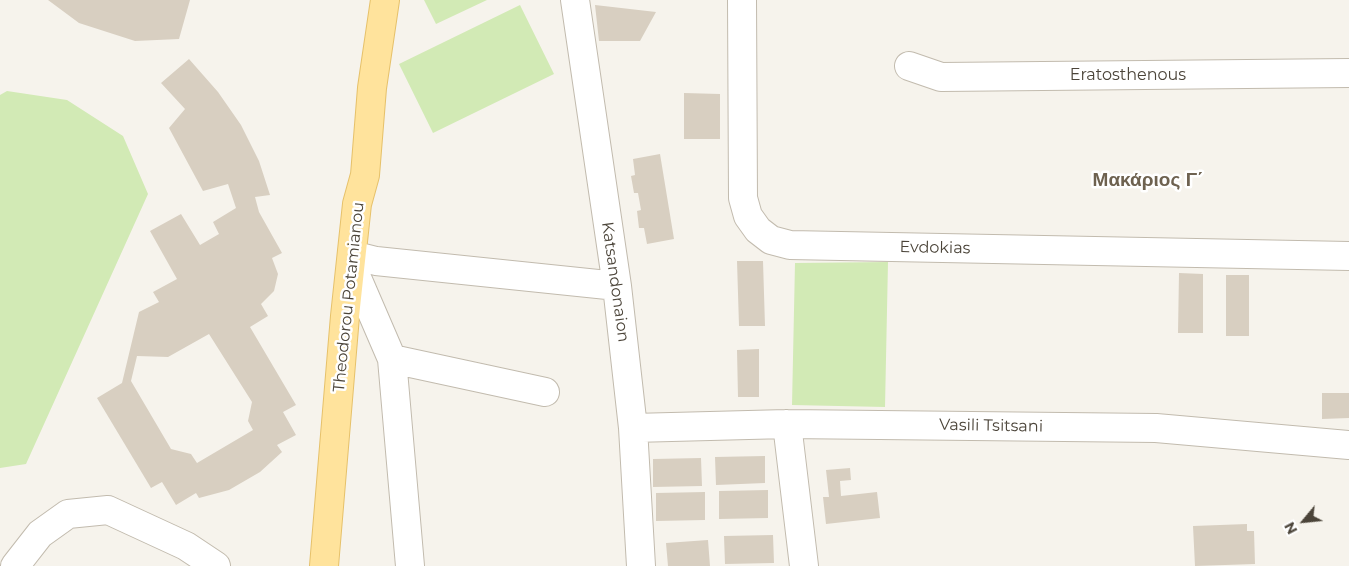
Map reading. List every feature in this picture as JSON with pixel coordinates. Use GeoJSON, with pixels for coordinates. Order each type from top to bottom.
{"type":"FeatureCollection","features":[{"type":"Feature","properties":{"kind":"main road","name":"Theodorou Potamianou"},"geometry":{"type":"LineString","coordinates":[[324,566],[357,204],[365,176],[372,88],[385,0]]}},
{"type":"Feature","properties":{"kind":"street","name":"Katsandonaion"},"geometry":{"type":"LineString","coordinates":[[575,0],[617,286],[632,428],[641,566]]}},
{"type":"Feature","properties":{"kind":"street","name":"Evdokias"},"geometry":{"type":"LineString","coordinates":[[742,0],[743,198],[748,216],[758,230],[771,240],[790,245],[1349,256]]}},
{"type":"Feature","properties":{"kind":"street","name":"Eratosthenous"},"geometry":{"type":"LineString","coordinates":[[909,66],[941,77],[1349,73]]}},
{"type":"Feature","properties":{"kind":"street"},"geometry":{"type":"LineString","coordinates":[[410,566],[392,359],[351,260],[617,286]]}},
{"type":"Feature","properties":{"kind":"street"},"geometry":{"type":"LineString","coordinates":[[392,359],[545,392]]}},
{"type":"Feature","properties":{"kind":"street"},"geometry":{"type":"LineString","coordinates":[[787,424],[804,566]]}},
{"type":"Feature","properties":{"kind":"street","name":"Vasili Tsitsani"},"geometry":{"type":"LineString","coordinates":[[632,428],[787,424],[1156,428],[1349,445]]}},
{"type":"Feature","properties":{"kind":"street"},"geometry":{"type":"LineString","coordinates":[[15,566],[40,534],[68,514],[108,510],[186,546],[216,566]]}},
{"type":"Feature","properties":{"kind":"green space"},"geometry":{"type":"Polygon","coordinates":[[[424,0],[487,0],[436,24],[424,0]]]}},
{"type":"Feature","properties":{"kind":"green space"},"geometry":{"type":"Polygon","coordinates":[[[520,5],[554,74],[433,133],[399,64],[520,5]]]}},
{"type":"Feature","properties":{"kind":"green space"},"geometry":{"type":"Polygon","coordinates":[[[7,91],[67,100],[123,136],[148,194],[26,464],[0,468],[0,95],[7,91]]]}},
{"type":"Feature","properties":{"kind":"green space"},"geometry":{"type":"Polygon","coordinates":[[[888,262],[885,407],[792,405],[795,263],[888,262]]]}},
{"type":"Feature","properties":{"kind":"building"},"geometry":{"type":"Polygon","coordinates":[[[48,0],[190,0],[179,39],[135,41],[79,23],[48,0]]]}},
{"type":"Feature","properties":{"kind":"building"},"geometry":{"type":"Polygon","coordinates":[[[595,5],[656,12],[640,41],[599,41],[595,5]]]}},
{"type":"Feature","properties":{"kind":"building"},"geometry":{"type":"Polygon","coordinates":[[[189,59],[218,92],[241,125],[259,161],[270,195],[255,197],[259,212],[282,253],[272,258],[278,274],[274,291],[261,304],[268,316],[250,327],[296,405],[283,412],[296,435],[277,445],[282,452],[260,472],[229,490],[199,498],[196,493],[176,505],[162,482],[151,488],[97,398],[122,383],[139,312],[159,302],[153,292],[177,279],[150,231],[181,214],[200,245],[219,234],[213,222],[236,208],[228,184],[203,191],[169,128],[185,109],[161,83],[189,59]],[[209,334],[168,357],[137,356],[131,381],[171,449],[191,454],[197,463],[253,430],[248,421],[252,402],[209,334]]]}},
{"type":"Feature","properties":{"kind":"building"},"geometry":{"type":"Polygon","coordinates":[[[684,93],[720,94],[720,139],[684,139],[684,93]]]}},
{"type":"Feature","properties":{"kind":"building"},"geometry":{"type":"Polygon","coordinates":[[[660,154],[674,239],[647,244],[644,228],[639,228],[637,211],[641,210],[638,193],[634,193],[631,176],[635,175],[633,159],[660,154]]]}},
{"type":"Feature","properties":{"kind":"building"},"geometry":{"type":"Polygon","coordinates":[[[737,261],[763,261],[765,326],[739,326],[737,261]]]}},
{"type":"Feature","properties":{"kind":"building"},"geometry":{"type":"Polygon","coordinates":[[[1179,273],[1203,274],[1203,333],[1178,333],[1179,273]]]}},
{"type":"Feature","properties":{"kind":"building"},"geometry":{"type":"Polygon","coordinates":[[[1226,275],[1249,275],[1249,336],[1226,336],[1226,275]]]}},
{"type":"Feature","properties":{"kind":"building"},"geometry":{"type":"Polygon","coordinates":[[[759,349],[759,397],[738,397],[737,350],[759,349]]]}},
{"type":"Feature","properties":{"kind":"building"},"geometry":{"type":"Polygon","coordinates":[[[1322,393],[1349,393],[1349,418],[1322,419],[1322,393]]]}},
{"type":"Feature","properties":{"kind":"building"},"geometry":{"type":"Polygon","coordinates":[[[765,456],[765,483],[716,485],[715,457],[765,456]]]}},
{"type":"Feature","properties":{"kind":"building"},"geometry":{"type":"Polygon","coordinates":[[[701,458],[702,486],[653,487],[653,459],[701,458]]]}},
{"type":"Feature","properties":{"kind":"building"},"geometry":{"type":"Polygon","coordinates":[[[850,468],[851,480],[840,481],[841,496],[877,492],[880,518],[826,524],[823,497],[829,497],[826,470],[850,468]]]}},
{"type":"Feature","properties":{"kind":"building"},"geometry":{"type":"Polygon","coordinates":[[[768,490],[768,518],[719,519],[719,491],[768,490]]]}},
{"type":"Feature","properties":{"kind":"building"},"geometry":{"type":"Polygon","coordinates":[[[705,492],[705,520],[656,521],[656,493],[705,492]]]}},
{"type":"Feature","properties":{"kind":"building"},"geometry":{"type":"Polygon","coordinates":[[[1247,524],[1247,531],[1254,531],[1255,564],[1195,566],[1193,526],[1247,524]]]}},
{"type":"Feature","properties":{"kind":"building"},"geometry":{"type":"Polygon","coordinates":[[[773,535],[774,563],[725,564],[724,536],[773,535]]]}},
{"type":"Feature","properties":{"kind":"building"},"geometry":{"type":"Polygon","coordinates":[[[708,540],[710,566],[668,566],[666,543],[708,540]]]}},
{"type":"Feature","properties":{"kind":"district","name":"Μακάριος Γ΄"},"geometry":{"type":"Point","coordinates":[1148,180]}}]}
